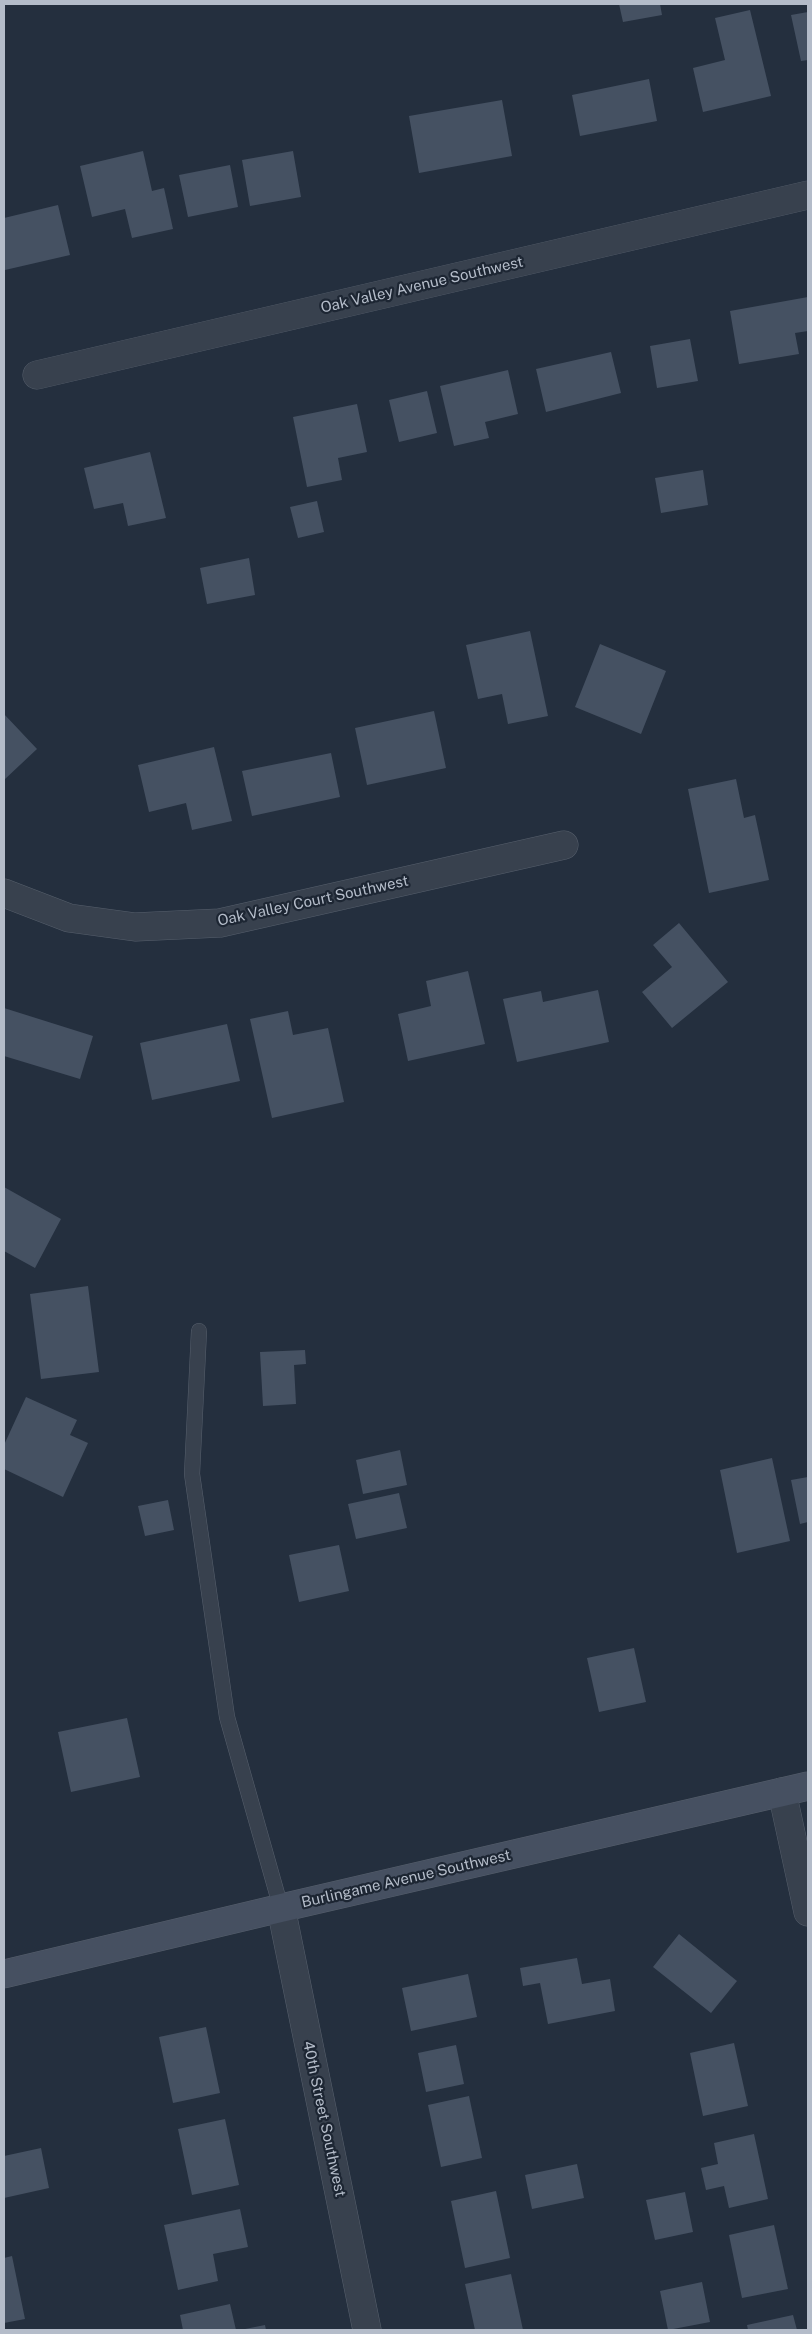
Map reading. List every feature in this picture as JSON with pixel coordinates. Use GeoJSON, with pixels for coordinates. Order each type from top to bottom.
{"type":"FeatureCollection","features":[{"type":"Feature","properties":{"kind":"street","name":"Oak Valley Avenue Southwest"},"geometry":{"type":"LineString","coordinates":[[37,375],[808,195]]}},
{"type":"Feature","properties":{"kind":"street","name":"Oak Valley Court Southwest"},"geometry":{"type":"LineString","coordinates":[[4,893],[69,918],[135,927],[220,923],[564,845]]}},
{"type":"Feature","properties":{"kind":"street","name":"Burlingame Avenue Southwest"},"geometry":{"type":"LineString","coordinates":[[4,1974],[808,1786]]}},
{"type":"Feature","properties":{"kind":"street"},"geometry":{"type":"LineString","coordinates":[[782,1792],[808,1912]]}},
{"type":"Feature","properties":{"kind":"street","name":"40th Street Southwest"},"geometry":{"type":"LineString","coordinates":[[281,1908],[367,2330]]}},
{"type":"Feature","properties":{"kind":"lane"},"geometry":{"type":"LineString","coordinates":[[199,1331],[192,1474],[227,1717],[281,1908]]}},
{"type":"Feature","properties":{"kind":"building"},"geometry":{"type":"Polygon","coordinates":[[[619,4],[660,4],[662,15],[623,22],[619,4]]]}},
{"type":"Feature","properties":{"kind":"building"},"geometry":{"type":"Polygon","coordinates":[[[750,10],[771,96],[703,112],[693,68],[725,60],[715,18],[750,10]]]}},
{"type":"Feature","properties":{"kind":"building"},"geometry":{"type":"Polygon","coordinates":[[[808,12],[808,60],[801,61],[791,15],[808,12]]]}},
{"type":"Feature","properties":{"kind":"building"},"geometry":{"type":"Polygon","coordinates":[[[649,79],[657,121],[580,136],[572,95],[649,79]]]}},
{"type":"Feature","properties":{"kind":"building"},"geometry":{"type":"Polygon","coordinates":[[[502,100],[512,156],[419,173],[409,116],[502,100]]]}},
{"type":"Feature","properties":{"kind":"building"},"geometry":{"type":"Polygon","coordinates":[[[143,151],[152,191],[164,188],[173,229],[132,238],[125,209],[92,217],[80,166],[143,151]]]}},
{"type":"Feature","properties":{"kind":"building"},"geometry":{"type":"Polygon","coordinates":[[[293,151],[301,197],[250,206],[242,160],[293,151]]]}},
{"type":"Feature","properties":{"kind":"building"},"geometry":{"type":"Polygon","coordinates":[[[230,165],[238,207],[188,217],[179,175],[230,165]]]}},
{"type":"Feature","properties":{"kind":"building"},"geometry":{"type":"Polygon","coordinates":[[[58,205],[70,255],[5,270],[4,218],[58,205]]]}},
{"type":"Feature","properties":{"kind":"building"},"geometry":{"type":"Polygon","coordinates":[[[808,297],[808,331],[795,333],[799,354],[739,364],[730,311],[808,297]]]}},
{"type":"Feature","properties":{"kind":"building"},"geometry":{"type":"Polygon","coordinates":[[[690,339],[698,381],[657,388],[650,346],[690,339]]]}},
{"type":"Feature","properties":{"kind":"building"},"geometry":{"type":"Polygon","coordinates":[[[611,352],[621,393],[546,412],[536,369],[611,352]]]}},
{"type":"Feature","properties":{"kind":"building"},"geometry":{"type":"Polygon","coordinates":[[[508,370],[518,414],[485,422],[489,438],[454,446],[440,386],[508,370]]]}},
{"type":"Feature","properties":{"kind":"building"},"geometry":{"type":"Polygon","coordinates":[[[427,391],[437,433],[399,442],[389,400],[427,391]]]}},
{"type":"Feature","properties":{"kind":"building"},"geometry":{"type":"Polygon","coordinates":[[[357,404],[367,452],[338,458],[342,480],[307,487],[293,417],[357,404]]]}},
{"type":"Feature","properties":{"kind":"building"},"geometry":{"type":"Polygon","coordinates":[[[150,452],[166,518],[128,526],[123,503],[94,509],[84,468],[150,452]]]}},
{"type":"Feature","properties":{"kind":"building"},"geometry":{"type":"Polygon","coordinates":[[[703,470],[708,505],[661,513],[655,478],[703,470]]]}},
{"type":"Feature","properties":{"kind":"building"},"geometry":{"type":"Polygon","coordinates":[[[317,501],[324,532],[298,538],[290,507],[317,501]]]}},
{"type":"Feature","properties":{"kind":"building"},"geometry":{"type":"Polygon","coordinates":[[[249,558],[255,595],[207,604],[200,568],[249,558]]]}},
{"type":"Feature","properties":{"kind":"building"},"geometry":{"type":"Polygon","coordinates":[[[530,631],[548,716],[508,724],[502,694],[478,699],[466,645],[530,631]]]}},
{"type":"Feature","properties":{"kind":"building"},"geometry":{"type":"Polygon","coordinates":[[[600,644],[666,671],[641,734],[575,707],[600,644]]]}},
{"type":"Feature","properties":{"kind":"building"},"geometry":{"type":"Polygon","coordinates":[[[434,711],[446,768],[367,785],[355,728],[434,711]]]}},
{"type":"Feature","properties":{"kind":"building"},"geometry":{"type":"Polygon","coordinates":[[[4,714],[37,749],[4,780],[4,714]]]}},
{"type":"Feature","properties":{"kind":"building"},"geometry":{"type":"Polygon","coordinates":[[[214,747],[232,821],[192,830],[186,803],[149,812],[138,765],[214,747]]]}},
{"type":"Feature","properties":{"kind":"building"},"geometry":{"type":"Polygon","coordinates":[[[331,753],[340,797],[252,816],[242,771],[331,753]]]}},
{"type":"Feature","properties":{"kind":"building"},"geometry":{"type":"Polygon","coordinates":[[[736,779],[744,818],[755,815],[769,880],[709,893],[688,789],[736,779]]]}},
{"type":"Feature","properties":{"kind":"building"},"geometry":{"type":"Polygon","coordinates":[[[679,923],[728,982],[672,1028],[642,992],[672,967],[653,945],[679,923]]]}},
{"type":"Feature","properties":{"kind":"building"},"geometry":{"type":"Polygon","coordinates":[[[468,971],[485,1044],[408,1061],[398,1014],[431,1006],[426,981],[468,971]]]}},
{"type":"Feature","properties":{"kind":"building"},"geometry":{"type":"Polygon","coordinates":[[[598,990],[609,1042],[517,1062],[503,999],[541,991],[543,1002],[598,990]]]}},
{"type":"Feature","properties":{"kind":"building"},"geometry":{"type":"Polygon","coordinates":[[[4,1008],[93,1036],[80,1079],[4,1056],[4,1008]]]}},
{"type":"Feature","properties":{"kind":"building"},"geometry":{"type":"Polygon","coordinates":[[[288,1011],[293,1035],[328,1028],[344,1102],[272,1118],[250,1019],[288,1011]]]}},
{"type":"Feature","properties":{"kind":"building"},"geometry":{"type":"Polygon","coordinates":[[[227,1024],[240,1081],[152,1100],[140,1043],[227,1024]]]}},
{"type":"Feature","properties":{"kind":"building"},"geometry":{"type":"Polygon","coordinates":[[[4,1187],[61,1219],[35,1268],[4,1251],[4,1187]]]}},
{"type":"Feature","properties":{"kind":"building"},"geometry":{"type":"Polygon","coordinates":[[[88,1286],[99,1372],[41,1379],[30,1294],[88,1286]]]}},
{"type":"Feature","properties":{"kind":"building"},"geometry":{"type":"Polygon","coordinates":[[[305,1350],[306,1364],[294,1365],[296,1404],[263,1406],[260,1352],[305,1350]]]}},
{"type":"Feature","properties":{"kind":"building"},"geometry":{"type":"Polygon","coordinates":[[[26,1397],[77,1420],[70,1435],[88,1443],[63,1497],[4,1469],[4,1445],[26,1397]]]}},
{"type":"Feature","properties":{"kind":"building"},"geometry":{"type":"Polygon","coordinates":[[[400,1450],[407,1485],[363,1494],[356,1460],[400,1450]]]}},
{"type":"Feature","properties":{"kind":"building"},"geometry":{"type":"Polygon","coordinates":[[[772,1458],[790,1541],[737,1553],[720,1470],[772,1458]]]}},
{"type":"Feature","properties":{"kind":"building"},"geometry":{"type":"Polygon","coordinates":[[[808,1477],[808,1522],[800,1524],[791,1480],[808,1477]]]}},
{"type":"Feature","properties":{"kind":"building"},"geometry":{"type":"Polygon","coordinates":[[[399,1493],[407,1528],[356,1539],[348,1504],[399,1493]]]}},
{"type":"Feature","properties":{"kind":"building"},"geometry":{"type":"Polygon","coordinates":[[[168,1500],[174,1530],[145,1536],[138,1506],[168,1500]]]}},
{"type":"Feature","properties":{"kind":"building"},"geometry":{"type":"Polygon","coordinates":[[[339,1545],[349,1591],[299,1602],[289,1555],[339,1545]]]}},
{"type":"Feature","properties":{"kind":"building"},"geometry":{"type":"Polygon","coordinates":[[[634,1648],[646,1702],[599,1712],[587,1658],[634,1648]]]}},
{"type":"Feature","properties":{"kind":"building"},"geometry":{"type":"Polygon","coordinates":[[[127,1718],[140,1777],[71,1792],[58,1732],[127,1718]]]}},
{"type":"Feature","properties":{"kind":"building"},"geometry":{"type":"Polygon","coordinates":[[[679,1934],[737,1981],[711,2013],[653,1967],[679,1934]]]}},
{"type":"Feature","properties":{"kind":"building"},"geometry":{"type":"Polygon","coordinates":[[[577,1958],[582,1984],[610,1979],[615,2011],[548,2024],[540,1983],[523,1986],[520,1968],[577,1958]]]}},
{"type":"Feature","properties":{"kind":"building"},"geometry":{"type":"Polygon","coordinates":[[[468,1974],[477,2017],[411,2031],[402,1988],[468,1974]]]}},
{"type":"Feature","properties":{"kind":"building"},"geometry":{"type":"Polygon","coordinates":[[[206,2027],[220,2093],[173,2103],[159,2037],[206,2027]]]}},
{"type":"Feature","properties":{"kind":"building"},"geometry":{"type":"Polygon","coordinates":[[[734,2043],[748,2106],[703,2116],[690,2053],[734,2043]]]}},
{"type":"Feature","properties":{"kind":"building"},"geometry":{"type":"Polygon","coordinates":[[[456,2045],[464,2084],[426,2092],[418,2053],[456,2045]]]}},
{"type":"Feature","properties":{"kind":"building"},"geometry":{"type":"Polygon","coordinates":[[[469,2096],[482,2158],[441,2167],[428,2105],[469,2096]]]}},
{"type":"Feature","properties":{"kind":"building"},"geometry":{"type":"Polygon","coordinates":[[[225,2119],[239,2185],[192,2195],[178,2129],[225,2119]]]}},
{"type":"Feature","properties":{"kind":"building"},"geometry":{"type":"Polygon","coordinates":[[[754,2134],[768,2199],[729,2208],[724,2186],[706,2190],[701,2168],[718,2164],[714,2143],[754,2134]]]}},
{"type":"Feature","properties":{"kind":"building"},"geometry":{"type":"Polygon","coordinates":[[[41,2148],[49,2188],[4,2198],[4,2156],[41,2148]]]}},
{"type":"Feature","properties":{"kind":"building"},"geometry":{"type":"Polygon","coordinates":[[[577,2164],[584,2198],[532,2209],[525,2175],[577,2164]]]}},
{"type":"Feature","properties":{"kind":"building"},"geometry":{"type":"Polygon","coordinates":[[[496,2191],[510,2258],[465,2268],[451,2201],[496,2191]]]}},
{"type":"Feature","properties":{"kind":"building"},"geometry":{"type":"Polygon","coordinates":[[[685,2192],[693,2232],[655,2240],[646,2200],[685,2192]]]}},
{"type":"Feature","properties":{"kind":"building"},"geometry":{"type":"Polygon","coordinates":[[[240,2209],[248,2247],[213,2254],[218,2281],[178,2290],[164,2225],[240,2209]]]}},
{"type":"Feature","properties":{"kind":"building"},"geometry":{"type":"Polygon","coordinates":[[[774,2225],[788,2289],[742,2298],[729,2235],[774,2225]]]}},
{"type":"Feature","properties":{"kind":"building"},"geometry":{"type":"Polygon","coordinates":[[[12,2256],[25,2319],[4,2323],[4,2258],[12,2256]]]}},
{"type":"Feature","properties":{"kind":"building"},"geometry":{"type":"Polygon","coordinates":[[[511,2274],[523,2330],[475,2330],[465,2284],[511,2274]]]}},
{"type":"Feature","properties":{"kind":"building"},"geometry":{"type":"Polygon","coordinates":[[[702,2282],[710,2322],[668,2330],[660,2291],[702,2282]]]}},
{"type":"Feature","properties":{"kind":"building"},"geometry":{"type":"Polygon","coordinates":[[[230,2304],[236,2330],[183,2330],[180,2315],[230,2304]]]}},
{"type":"Feature","properties":{"kind":"building"},"geometry":{"type":"Polygon","coordinates":[[[793,2315],[797,2330],[748,2330],[747,2325],[793,2315]]]}},
{"type":"Feature","properties":{"kind":"building"},"geometry":{"type":"Polygon","coordinates":[[[265,2325],[266,2330],[245,2330],[245,2329],[265,2325]]]}}]}
